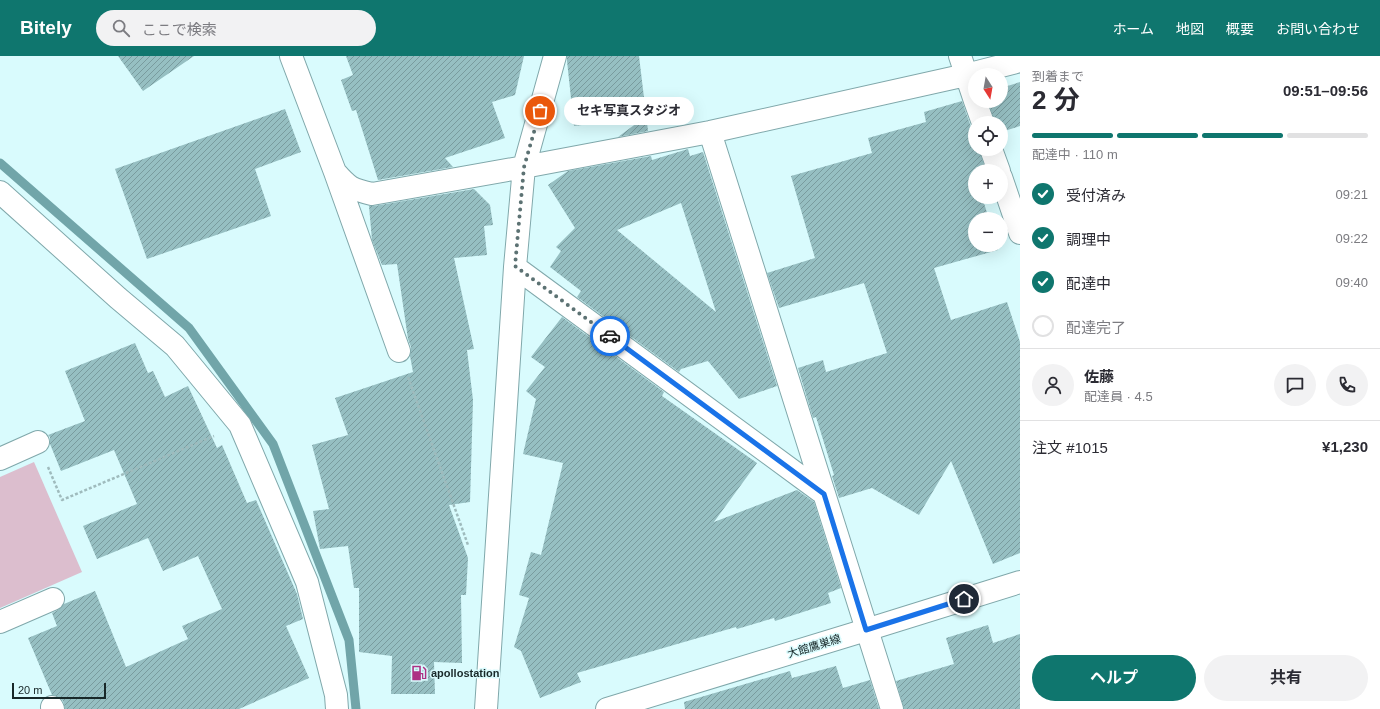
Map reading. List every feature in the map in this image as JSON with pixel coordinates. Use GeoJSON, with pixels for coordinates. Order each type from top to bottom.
{"type":"FeatureCollection","features":[{"type":"Feature","properties":{"kind":"street"},"geometry":{"type":"LineString","coordinates":[[291,56],[335,172],[399,351]]}},
{"type":"Feature","properties":{"kind":"street"},"geometry":{"type":"LineString","coordinates":[[486,709],[491,612],[515,266],[524,167],[555,56]]}},
{"type":"Feature","properties":{"kind":"street"},"geometry":{"type":"LineString","coordinates":[[335,172],[344,183],[354,190],[372,194],[710,132],[963,65],[1020,61]]}},
{"type":"Feature","properties":{"kind":"street"},"geometry":{"type":"LineString","coordinates":[[963,65],[968,80]]}},
{"type":"Feature","properties":{"kind":"street"},"geometry":{"type":"LineString","coordinates":[[710,132],[892,709]]}},
{"type":"Feature","properties":{"kind":"street"},"geometry":{"type":"LineString","coordinates":[[0,192],[118,298],[175,346],[240,425],[307,582],[336,695],[337,709]]}},
{"type":"Feature","properties":{"kind":"street"},"geometry":{"type":"LineString","coordinates":[[1008,198],[1020,233]]}},
{"type":"Feature","properties":{"kind":"street"},"geometry":{"type":"LineString","coordinates":[[515,266],[824,494]]}},
{"type":"Feature","properties":{"kind":"street"},"geometry":{"type":"LineString","coordinates":[[0,459],[38,442]]}},
{"type":"Feature","properties":{"kind":"street","name":"大館鷹巣線"},"geometry":{"type":"LineString","coordinates":[[607,709],[1020,582]]}},
{"type":"Feature","properties":{"kind":"street"},"geometry":{"type":"LineString","coordinates":[[0,622],[53,599]]}},
{"type":"Feature","properties":{"kind":"path"},"geometry":{"type":"LineString","coordinates":[[399,351],[468,546]]}},
{"type":"Feature","properties":{"kind":"path"},"geometry":{"type":"LineString","coordinates":[[38,442],[62,500],[240,425]]}},
{"type":"Feature","properties":{"kind":"shaded area"},"geometry":{"type":"Polygon","coordinates":[[[34,462],[82,572],[0,608],[0,477],[34,462]]]}},
{"type":"Feature","properties":{"kind":"building"},"geometry":{"type":"Polygon","coordinates":[[[118,56],[194,56],[143,91],[118,56]]]}},
{"type":"Feature","properties":{"kind":"building"},"geometry":{"type":"Polygon","coordinates":[[[346,56],[524,56],[515,95],[492,102],[505,138],[445,158],[453,167],[378,180],[356,110],[352,111],[341,80],[353,75],[346,56]]]}},
{"type":"Feature","properties":{"kind":"building"},"geometry":{"type":"Polygon","coordinates":[[[567,56],[639,56],[648,131],[618,137],[645,117],[574,126],[567,56]]]}},
{"type":"Feature","properties":{"kind":"building"},"geometry":{"type":"Polygon","coordinates":[[[1020,82],[1020,126],[1008,130],[1008,116],[993,116],[990,108],[1008,108],[1008,86],[1020,82]]]}},
{"type":"Feature","properties":{"kind":"building"},"geometry":{"type":"Polygon","coordinates":[[[962,101],[968,118],[968,156],[981,156],[984,164],[968,164],[968,204],[984,204],[987,212],[968,212],[968,252],[991,252],[934,268],[951,320],[1007,302],[1020,342],[1020,553],[993,564],[951,461],[919,515],[872,488],[839,498],[832,476],[834,475],[816,417],[813,418],[798,368],[823,360],[826,372],[887,353],[864,283],[779,308],[767,273],[815,258],[791,176],[872,153],[868,138],[926,122],[924,112],[962,101]]]}},
{"type":"Feature","properties":{"kind":"building"},"geometry":{"type":"Polygon","coordinates":[[[285,109],[301,152],[255,169],[271,216],[147,259],[115,169],[285,109]]]}},
{"type":"Feature","properties":{"kind":"building"},"geometry":{"type":"Polygon","coordinates":[[[688,149],[690,156],[703,152],[777,386],[739,399],[708,361],[681,369],[679,372],[577,297],[581,291],[550,267],[561,251],[556,247],[575,228],[548,185],[568,171],[651,156],[652,160],[688,149]],[[681,203],[617,230],[716,312],[681,203]]]}},
{"type":"Feature","properties":{"kind":"building"},"geometry":{"type":"Polygon","coordinates":[[[474,189],[490,205],[493,225],[484,226],[487,255],[454,258],[474,349],[467,350],[473,400],[470,502],[449,505],[468,558],[466,595],[461,595],[462,663],[434,662],[435,694],[391,694],[392,656],[359,652],[359,588],[354,588],[348,546],[320,549],[313,511],[329,509],[312,445],[348,435],[335,398],[413,372],[410,356],[411,347],[408,339],[397,264],[382,265],[372,240],[369,206],[474,189]]]}},
{"type":"Feature","properties":{"kind":"building"},"geometry":{"type":"Polygon","coordinates":[[[562,317],[664,392],[662,396],[757,463],[714,522],[797,490],[814,502],[841,588],[828,593],[831,603],[775,621],[774,618],[737,629],[736,627],[577,673],[581,682],[540,698],[521,651],[514,647],[529,598],[519,595],[531,552],[541,555],[563,463],[523,454],[536,399],[526,391],[545,367],[531,357],[562,317]]]}},
{"type":"Feature","properties":{"kind":"building"},"geometry":{"type":"Polygon","coordinates":[[[135,343],[148,373],[153,371],[165,397],[188,386],[217,448],[222,445],[247,503],[256,500],[297,594],[303,619],[286,626],[309,678],[239,709],[65,709],[63,701],[59,697],[52,695],[28,638],[57,626],[52,613],[64,604],[95,591],[126,667],[188,639],[182,626],[222,609],[198,556],[163,571],[148,538],[97,559],[83,526],[137,504],[114,450],[61,471],[50,444],[50,437],[48,435],[85,421],[65,371],[135,343]]]}},
{"type":"Feature","properties":{"kind":"building"},"geometry":{"type":"Polygon","coordinates":[[[988,625],[993,643],[1020,634],[1020,709],[904,709],[896,681],[954,664],[946,638],[988,625]]]}},
{"type":"Feature","properties":{"kind":"building"},"geometry":{"type":"Polygon","coordinates":[[[836,666],[843,688],[870,680],[879,709],[685,709],[684,702],[790,671],[792,678],[836,666]]]}},
{"type":"Feature","properties":{"kind":"waterway"},"geometry":{"type":"LineString","coordinates":[[0,163],[189,328],[273,444],[349,640],[356,709]]}},
{"type":"Feature","properties":{"kind":"way so far"},"geometry":{"type":"LineString","coordinates":[[540,111],[524,167],[515,266],[610,336]]}},
{"type":"Feature","properties":{"kind":"place","name":"セキ写真スタジオ"},"geometry":{"type":"Point","coordinates":[540,111]}},
{"type":"Feature","properties":{"kind":"place","name":"apollostation"},"geometry":{"type":"Point","coordinates":[419,673]}},
{"type":"Feature","properties":{"kind":"route"},"geometry":{"type":"LineString","coordinates":[[610,336],[824,494],[866,630],[964,599]]}}]}
